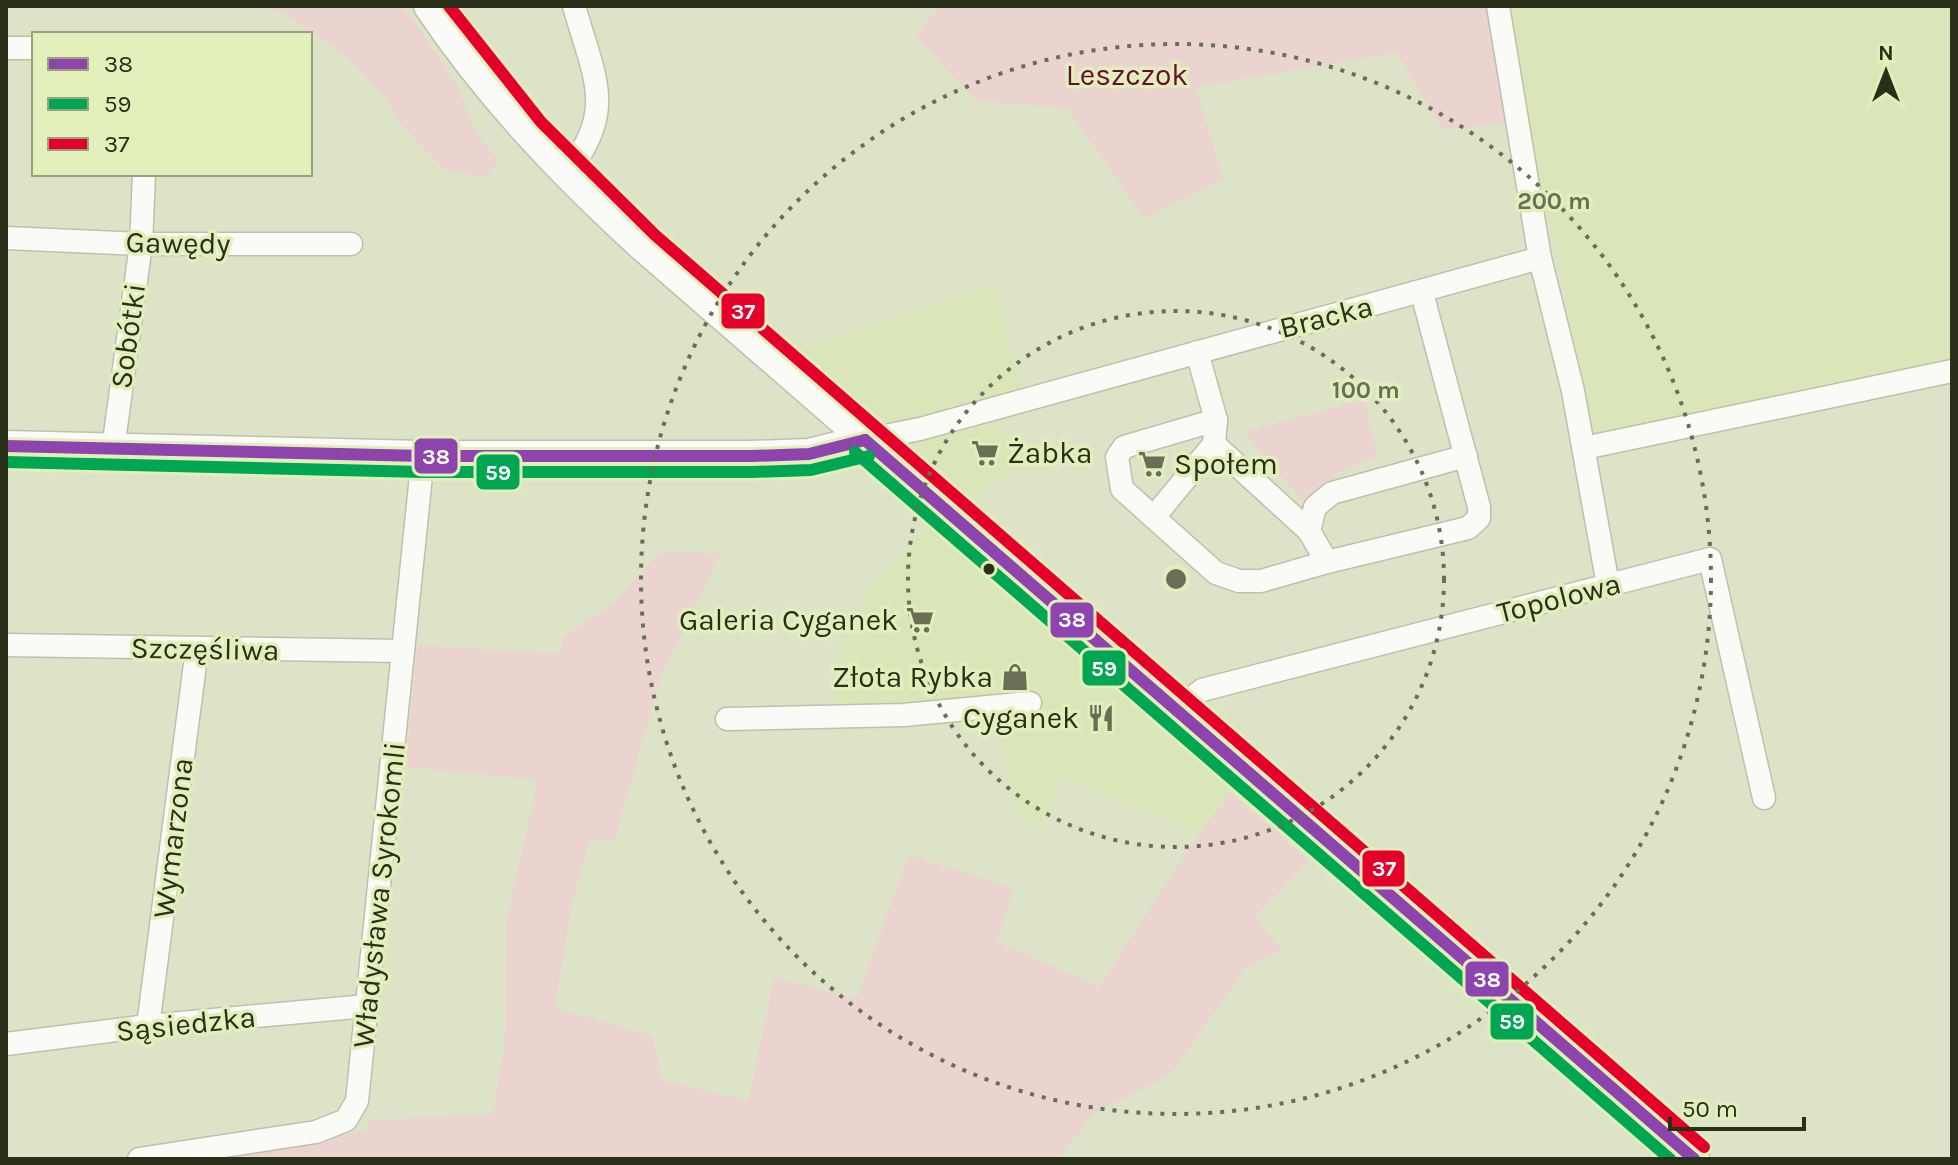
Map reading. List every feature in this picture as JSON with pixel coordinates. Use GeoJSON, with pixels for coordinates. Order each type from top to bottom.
{"type":"FeatureCollection","features":[{"type":"Feature","properties":{"kind":"main road"},"geometry":{"type":"LineString","coordinates":[[429,6],[457,48],[565,175],[865,440],[1694,1159]]}},
{"type":"Feature","properties":{"kind":"main road"},"geometry":{"type":"LineString","coordinates":[[6,446],[423,456],[752,456],[809,454],[865,440]]}},
{"type":"Feature","properties":{"kind":"street"},"geometry":{"type":"LineString","coordinates":[[565,175],[587,149],[596,125],[599,96],[574,6]]}},
{"type":"Feature","properties":{"kind":"street"},"geometry":{"type":"LineString","coordinates":[[1498,6],[1540,258],[1584,448],[1608,585]]}},
{"type":"Feature","properties":{"kind":"street"},"geometry":{"type":"LineString","coordinates":[[6,48],[32,48]]}},
{"type":"Feature","properties":{"kind":"street","name":"Sobótki"},"geometry":{"type":"LineString","coordinates":[[113,449],[141,244],[144,176]]}},
{"type":"Feature","properties":{"kind":"street","name":"Gawędy"},"geometry":{"type":"LineString","coordinates":[[6,238],[141,244],[351,244]]}},
{"type":"Feature","properties":{"kind":"street","name":"Bracka"},"geometry":{"type":"LineString","coordinates":[[865,440],[920,429],[1540,258]]}},
{"type":"Feature","properties":{"kind":"street"},"geometry":{"type":"LineString","coordinates":[[1216,420],[1124,447],[1117,457],[1122,489],[1216,573],[1239,581],[1261,581],[1468,528],[1479,518],[1479,507],[1422,293]]}},
{"type":"Feature","properties":{"kind":"street"},"geometry":{"type":"LineString","coordinates":[[1154,517],[1214,444],[1216,420],[1197,352]]}},
{"type":"Feature","properties":{"kind":"street"},"geometry":{"type":"LineString","coordinates":[[1584,448],[1952,371]]}},
{"type":"Feature","properties":{"kind":"street"},"geometry":{"type":"LineString","coordinates":[[1214,444],[1309,531],[1327,562]]}},
{"type":"Feature","properties":{"kind":"street","name":"Władysława Syrokomli"},"geometry":{"type":"LineString","coordinates":[[139,1159],[316,1132],[346,1120],[357,1101],[423,456]]}},
{"type":"Feature","properties":{"kind":"street"},"geometry":{"type":"LineString","coordinates":[[1309,531],[1315,507],[1332,493],[1466,456]]}},
{"type":"Feature","properties":{"kind":"street","name":"Topolowa"},"geometry":{"type":"LineString","coordinates":[[1177,710],[1202,690],[1710,559],[1764,798]]}},
{"type":"Feature","properties":{"kind":"street","name":"Szczęśliwa"},"geometry":{"type":"LineString","coordinates":[[6,645],[403,651]]}},
{"type":"Feature","properties":{"kind":"street","name":"Wymarzona"},"geometry":{"type":"LineString","coordinates":[[148,1026],[197,649]]}},
{"type":"Feature","properties":{"kind":"street"},"geometry":{"type":"LineString","coordinates":[[727,719],[904,715],[1030,703]]}},
{"type":"Feature","properties":{"kind":"street","name":"Sąsiedzka"},"geometry":{"type":"LineString","coordinates":[[6,1044],[148,1026],[367,1006]]}},
{"type":"Feature","properties":{"kind":"shaded area"},"geometry":{"type":"Polygon","coordinates":[[[1509,6],[1952,6],[1952,366],[1597,441],[1587,436],[1558,247],[1529,169],[1509,6]]]}},
{"type":"Feature","properties":{"kind":"shaded area"},"geometry":{"type":"Polygon","coordinates":[[[993,286],[1022,390],[997,397],[1014,469],[971,499],[912,443],[802,351],[993,286]]]}},
{"type":"Feature","properties":{"kind":"shaded area"},"geometry":{"type":"Polygon","coordinates":[[[927,525],[1235,785],[1199,833],[1064,777],[1044,824],[1022,820],[1005,760],[1007,722],[831,731],[845,629],[868,590],[927,525]]]}},
{"type":"Feature","properties":{"kind":"green space"},"geometry":{"type":"Polygon","coordinates":[[[252,6],[400,6],[415,22],[457,85],[474,129],[498,160],[488,178],[444,170],[400,123],[386,98],[346,56],[283,12],[252,6]]]}},
{"type":"Feature","properties":{"kind":"green space","name":"Leszczok"},"geometry":{"type":"Polygon","coordinates":[[[940,6],[1509,6],[1529,157],[1512,158],[1506,123],[1443,130],[1397,53],[1195,87],[1224,179],[1144,218],[1067,108],[977,101],[915,36],[940,6]]]}},
{"type":"Feature","properties":{"kind":"green space"},"geometry":{"type":"Polygon","coordinates":[[[1364,400],[1378,457],[1331,475],[1334,481],[1306,505],[1244,432],[1364,400]]]}},
{"type":"Feature","properties":{"kind":"green space"},"geometry":{"type":"Polygon","coordinates":[[[666,551],[720,554],[660,679],[614,842],[590,838],[572,903],[555,1008],[653,1036],[661,1080],[748,1101],[774,977],[856,999],[909,855],[1013,889],[997,942],[1099,987],[1199,833],[1231,793],[1309,861],[1255,917],[1282,950],[1245,969],[1170,1075],[1093,1114],[1059,1159],[166,1159],[369,1130],[369,1120],[492,1115],[505,1043],[506,923],[538,780],[406,767],[417,645],[561,654],[563,637],[614,603],[657,555],[666,551]]]}},
{"type":"Feature","properties":{"kind":"transit line","name":"37"},"geometry":{"type":"LineString","coordinates":[[449,6],[541,122],[655,235],[1704,1147]]}},
{"type":"Feature","properties":{"kind":"transit line","name":"38"},"geometry":{"type":"LineString","coordinates":[[865,440],[1694,1159]]}},
{"type":"Feature","properties":{"kind":"transit line","name":"38"},"geometry":{"type":"LineString","coordinates":[[6,446],[423,456],[752,456],[809,454],[865,440]]}},
{"type":"Feature","properties":{"kind":"transit line","name":"59"},"geometry":{"type":"LineString","coordinates":[[855,452],[1670,1159]]}},
{"type":"Feature","properties":{"kind":"transit line","name":"59"},"geometry":{"type":"LineString","coordinates":[[6,462],[423,472],[752,472],[811,470],[869,456]]}},
{"type":"Feature","properties":{"kind":"place","name":"Żabka"},"geometry":{"type":"Point","coordinates":[985,453]}},
{"type":"Feature","properties":{"kind":"place","name":"Społem"},"geometry":{"type":"Point","coordinates":[1152,464]}},
{"type":"Feature","properties":{"kind":"place","name":"Galeria Cyganek"},"geometry":{"type":"Point","coordinates":[920,620]}},
{"type":"Feature","properties":{"kind":"place","name":"Złota Rybka"},"geometry":{"type":"Point","coordinates":[1015,677]}},
{"type":"Feature","properties":{"kind":"place","name":"Cyganek"},"geometry":{"type":"Point","coordinates":[1101,718]}}]}
